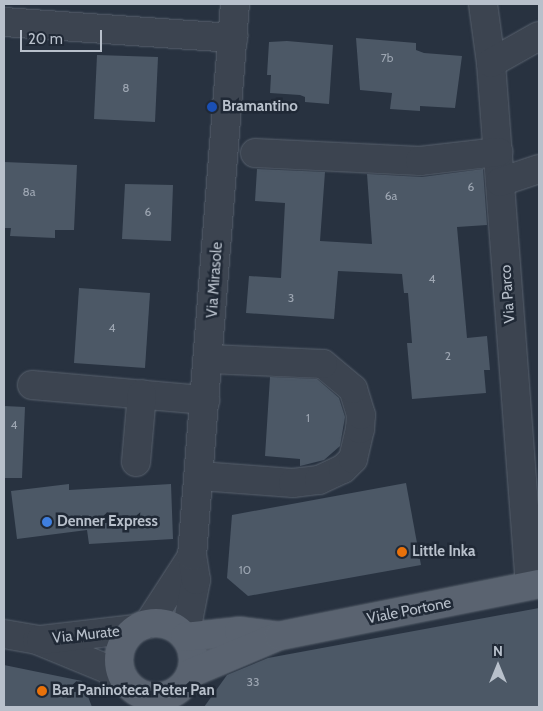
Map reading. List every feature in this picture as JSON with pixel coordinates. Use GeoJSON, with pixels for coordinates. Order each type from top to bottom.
{"type":"FeatureCollection","features":[{"type":"Feature","properties":{"kind":"main road","name":"Viale Portone"},"geometry":{"type":"LineString","coordinates":[[181,690],[279,636],[535,585]]}},
{"type":"Feature","properties":{"kind":"main road"},"geometry":{"type":"LineString","coordinates":[[164,624],[185,637],[193,654],[181,690],[159,697],[149,697],[129,690],[120,652],[123,642],[141,627],[164,624]]}},
{"type":"Feature","properties":{"kind":"main road","name":"Viale Portone"},"geometry":{"type":"LineString","coordinates":[[185,637],[239,631],[279,636]]}},
{"type":"Feature","properties":{"kind":"street","name":"Via Mirasole"},"geometry":{"type":"LineString","coordinates":[[185,637],[196,580],[192,556],[200,476],[236,4]]}},
{"type":"Feature","properties":{"kind":"street","name":"Via Parco"},"geometry":{"type":"LineString","coordinates":[[483,4],[491,63],[500,182],[530,472],[535,585]]}},
{"type":"Feature","properties":{"kind":"street"},"geometry":{"type":"LineString","coordinates":[[4,22],[233,38]]}},
{"type":"Feature","properties":{"kind":"street"},"geometry":{"type":"LineString","coordinates":[[491,63],[539,36]]}},
{"type":"Feature","properties":{"kind":"street"},"geometry":{"type":"LineString","coordinates":[[255,153],[420,161],[498,152]]}},
{"type":"Feature","properties":{"kind":"street"},"geometry":{"type":"LineString","coordinates":[[500,182],[539,168]]}},
{"type":"Feature","properties":{"kind":"street"},"geometry":{"type":"LineString","coordinates":[[200,476],[293,483],[319,480],[343,469],[353,459],[360,429],[361,415],[353,389],[322,364],[209,359]]}},
{"type":"Feature","properties":{"kind":"street"},"geometry":{"type":"LineString","coordinates":[[32,385],[205,400]]}},
{"type":"Feature","properties":{"kind":"street"},"geometry":{"type":"LineString","coordinates":[[136,462],[142,394]]}},
{"type":"Feature","properties":{"kind":"street","name":"Via Mirasole"},"geometry":{"type":"LineString","coordinates":[[141,627],[192,556]]}},
{"type":"Feature","properties":{"kind":"street","name":"Via Murate"},"geometry":{"type":"LineString","coordinates":[[4,634],[37,640],[141,627]]}},
{"type":"Feature","properties":{"kind":"street","name":"Via Murate"},"geometry":{"type":"LineString","coordinates":[[37,640],[129,690]]}},
{"type":"Feature","properties":{"kind":"building"},"geometry":{"type":"Polygon","coordinates":[[[356,38],[416,43],[416,50],[424,53],[462,56],[455,108],[420,106],[420,111],[390,109],[392,93],[360,90],[356,38]]]}},
{"type":"Feature","properties":{"kind":"building"},"geometry":{"type":"Polygon","coordinates":[[[287,41],[333,45],[329,104],[305,102],[305,97],[300,95],[270,93],[271,75],[267,75],[269,42],[287,41]]]}},
{"type":"Feature","properties":{"kind":"building"},"geometry":{"type":"Polygon","coordinates":[[[97,55],[158,57],[155,122],[94,119],[97,55]]]}},
{"type":"Feature","properties":{"kind":"building"},"geometry":{"type":"Polygon","coordinates":[[[4,162],[77,165],[74,230],[55,230],[55,238],[10,236],[11,228],[4,228],[4,162]]]}},
{"type":"Feature","properties":{"kind":"building"},"geometry":{"type":"Polygon","coordinates":[[[257,169],[325,172],[320,241],[372,244],[367,174],[422,177],[483,169],[487,225],[457,227],[467,338],[487,336],[490,370],[484,370],[486,393],[412,399],[407,343],[412,343],[408,293],[404,293],[402,274],[338,271],[334,319],[246,313],[249,276],[281,278],[285,203],[255,201],[257,169]]]}},
{"type":"Feature","properties":{"kind":"building"},"geometry":{"type":"Polygon","coordinates":[[[125,184],[173,185],[171,241],[122,239],[125,184]]]}},
{"type":"Feature","properties":{"kind":"building"},"geometry":{"type":"Polygon","coordinates":[[[79,288],[150,293],[145,368],[74,363],[79,288]]]}},
{"type":"Feature","properties":{"kind":"building"},"geometry":{"type":"Polygon","coordinates":[[[270,377],[317,379],[339,398],[345,417],[340,446],[324,460],[300,466],[300,459],[265,456],[270,377]]]}},
{"type":"Feature","properties":{"kind":"building"},"geometry":{"type":"Polygon","coordinates":[[[4,406],[25,407],[22,478],[4,478],[4,406]]]}},
{"type":"Feature","properties":{"kind":"building"},"geometry":{"type":"Polygon","coordinates":[[[406,483],[421,565],[248,596],[227,578],[232,515],[406,483]]]}},
{"type":"Feature","properties":{"kind":"building"},"geometry":{"type":"Polygon","coordinates":[[[69,484],[69,490],[171,484],[173,539],[89,544],[87,530],[17,539],[11,491],[69,484]]]}},
{"type":"Feature","properties":{"kind":"building"},"geometry":{"type":"Polygon","coordinates":[[[539,608],[539,707],[204,707],[227,675],[268,658],[539,608]]]}},
{"type":"Feature","properties":{"kind":"building"},"geometry":{"type":"Polygon","coordinates":[[[4,665],[82,681],[92,707],[4,707],[4,665]]]}},
{"type":"Feature","properties":{"kind":"place","name":"Bramantino"},"geometry":{"type":"Point","coordinates":[212,107]}},
{"type":"Feature","properties":{"kind":"place","name":"Denner Express"},"geometry":{"type":"Point","coordinates":[47,522]}},
{"type":"Feature","properties":{"kind":"place","name":"Little Inka"},"geometry":{"type":"Point","coordinates":[402,552]}},
{"type":"Feature","properties":{"kind":"place","name":"Bar Paninoteca Peter Pan"},"geometry":{"type":"Point","coordinates":[42,691]}}]}
